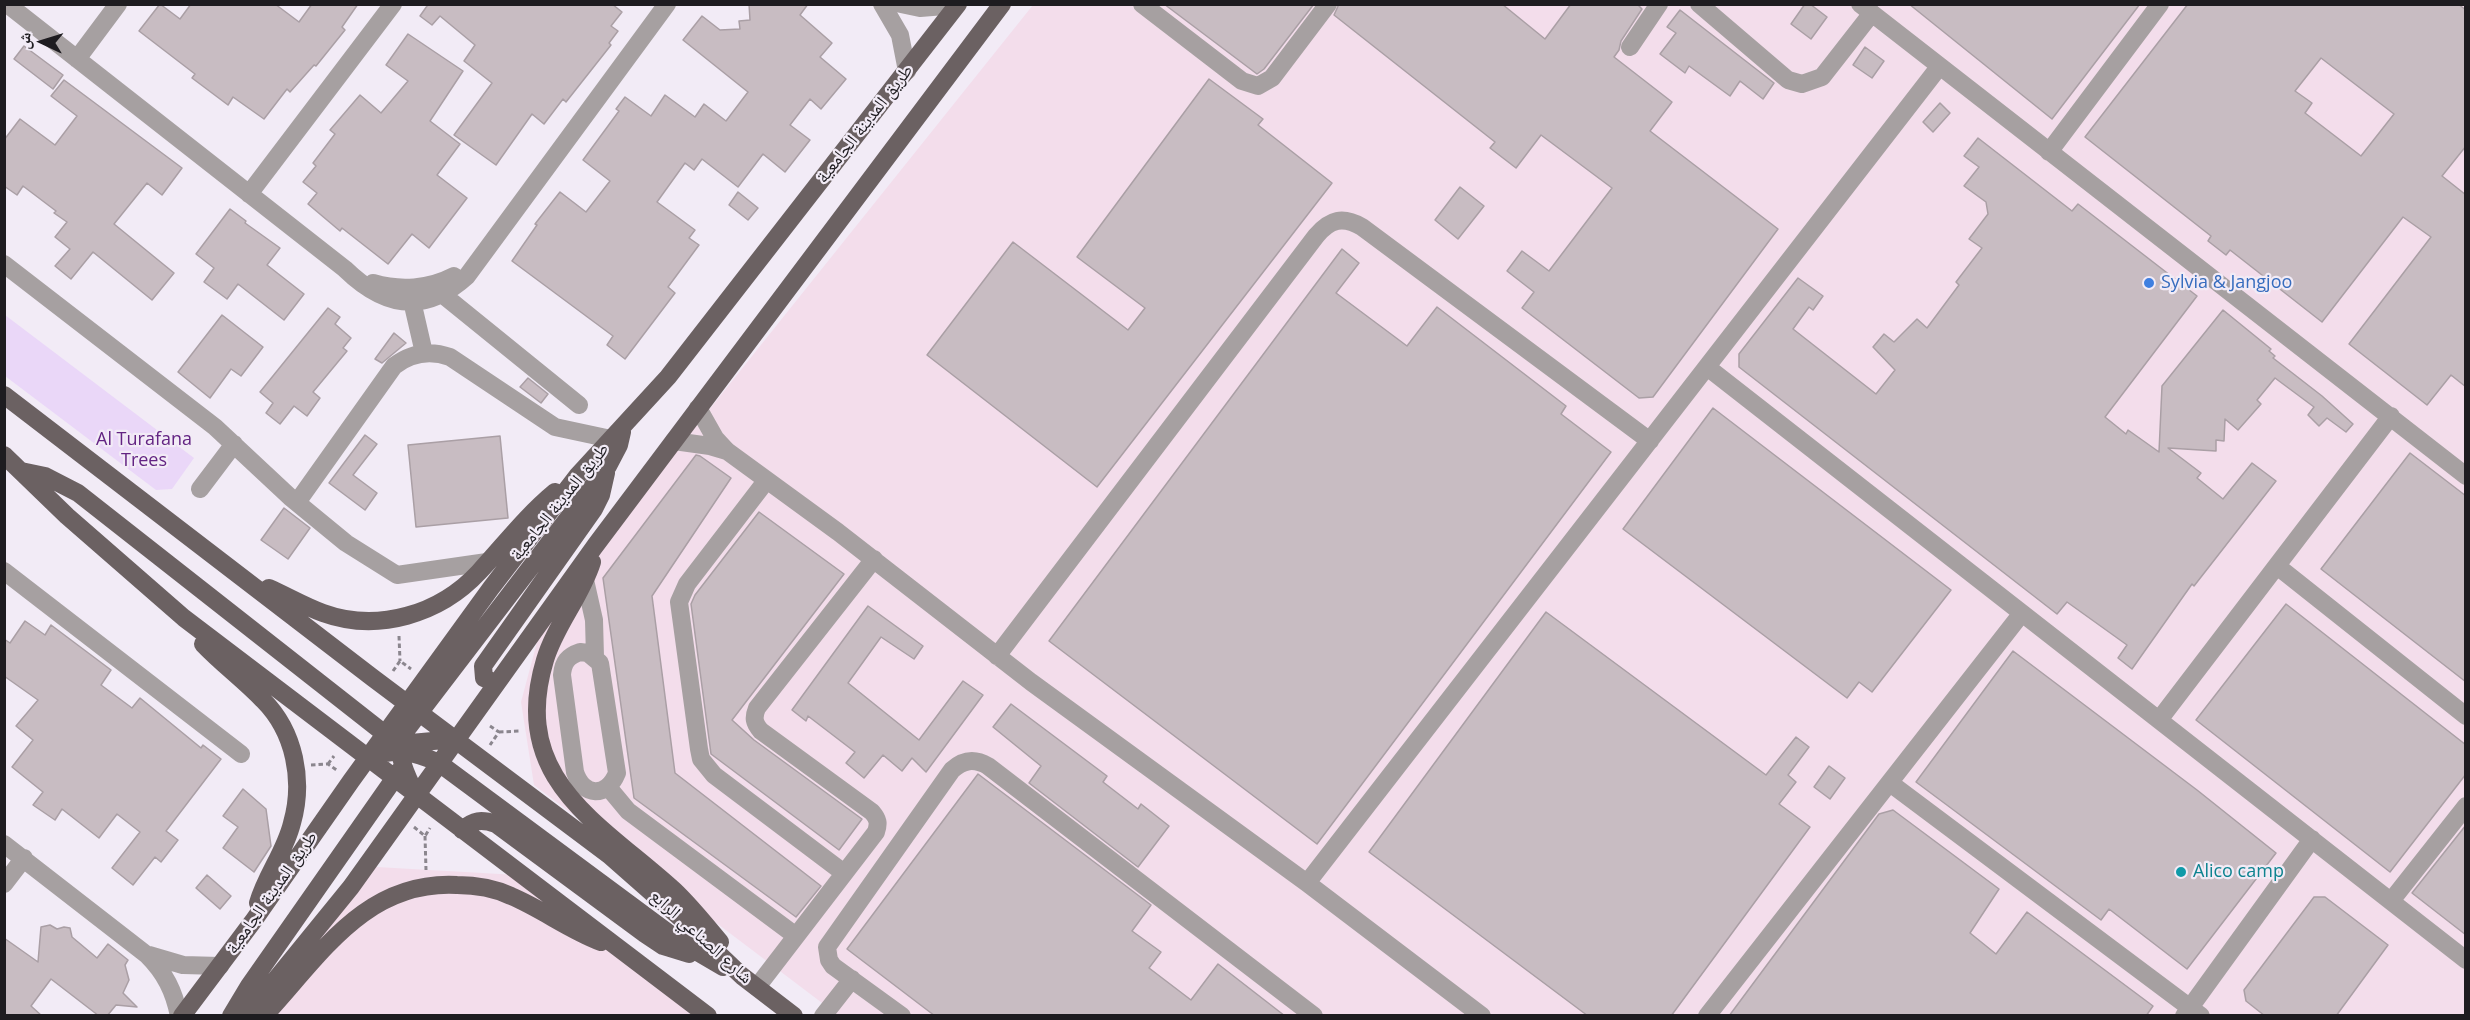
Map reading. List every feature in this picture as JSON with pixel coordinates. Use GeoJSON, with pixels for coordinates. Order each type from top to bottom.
{"type":"FeatureCollection","features":[{"type":"Feature","properties":{"kind":"main road","name":"طريق المدينة الجامعية"},"geometry":{"type":"LineString","coordinates":[[246,1016],[351,887],[595,546],[1002,4]]}},
{"type":"Feature","properties":{"kind":"main road","name":"طريق المدينة الجامعية"},"geometry":{"type":"LineString","coordinates":[[181,1016],[254,920],[368,758],[401,752],[412,713],[491,588],[578,475],[668,377],[958,5]]}},
{"type":"Feature","properties":{"kind":"main road"},"geometry":{"type":"LineString","coordinates":[[4,395],[242,576],[325,614],[348,619],[372,621],[398,619],[441,603],[461,589],[535,509],[578,475]]}},
{"type":"Feature","properties":{"kind":"main road"},"geometry":{"type":"LineString","coordinates":[[231,1016],[401,752],[412,713],[608,465],[619,445],[617,433]]}},
{"type":"Feature","properties":{"kind":"main road"},"geometry":{"type":"LineString","coordinates":[[4,455],[67,516],[184,618],[368,758],[455,739]]}},
{"type":"Feature","properties":{"kind":"main road"},"geometry":{"type":"LineString","coordinates":[[495,683],[484,678],[483,666],[594,509],[601,495],[608,465]]}},
{"type":"Feature","properties":{"kind":"main road"},"geometry":{"type":"LineString","coordinates":[[21,471],[45,476],[78,493],[401,752],[439,763],[705,958],[742,976]]}},
{"type":"Feature","properties":{"kind":"main road"},"geometry":{"type":"LineString","coordinates":[[595,546],[585,580],[545,658],[538,687],[539,730],[542,745],[552,773],[568,797],[588,818],[678,894],[723,946],[742,976]]}},
{"type":"Feature","properties":{"kind":"main road","name":"شارع الصناعي الرابع"},"geometry":{"type":"LineString","coordinates":[[242,576],[412,713],[455,739],[609,855],[742,976],[794,1016]]}},
{"type":"Feature","properties":{"kind":"main road"},"geometry":{"type":"LineString","coordinates":[[184,618],[222,664],[265,701],[280,722],[291,746],[296,766],[297,799],[292,825],[262,891],[254,920]]}},
{"type":"Feature","properties":{"kind":"main road"},"geometry":{"type":"LineString","coordinates":[[401,752],[416,795],[708,1016]]}},
{"type":"Feature","properties":{"kind":"main road"},"geometry":{"type":"LineString","coordinates":[[462,830],[472,822],[484,820],[496,824],[663,946],[684,954],[705,958]]}},
{"type":"Feature","properties":{"kind":"main road"},"geometry":{"type":"LineString","coordinates":[[264,1016],[349,923],[377,903],[409,890],[427,886],[442,884],[476,886],[509,895],[566,926],[622,949]]}},
{"type":"Feature","properties":{"kind":"street"},"geometry":{"type":"LineString","coordinates":[[7,4],[345,269],[363,286],[374,293],[399,301],[428,301],[467,276],[667,4]]}},
{"type":"Feature","properties":{"kind":"street"},"geometry":{"type":"LineString","coordinates":[[77,59],[118,4]]}},
{"type":"Feature","properties":{"kind":"street"},"geometry":{"type":"LineString","coordinates":[[249,194],[393,4]]}},
{"type":"Feature","properties":{"kind":"street"},"geometry":{"type":"LineString","coordinates":[[882,4],[900,35],[907,71]]}},
{"type":"Feature","properties":{"kind":"street"},"geometry":{"type":"LineString","coordinates":[[901,4],[920,8],[958,5]]}},
{"type":"Feature","properties":{"kind":"street"},"geometry":{"type":"LineString","coordinates":[[1146,6],[1242,81],[1258,86],[1272,78],[1328,4]]}},
{"type":"Feature","properties":{"kind":"street"},"geometry":{"type":"LineString","coordinates":[[1630,47],[1659,4]]}},
{"type":"Feature","properties":{"kind":"street"},"geometry":{"type":"LineString","coordinates":[[1699,4],[1788,80],[1802,84],[1822,77],[1866,9],[2466,476]]}},
{"type":"Feature","properties":{"kind":"street"},"geometry":{"type":"LineString","coordinates":[[2049,152],[2160,4]]}},
{"type":"Feature","properties":{"kind":"street"},"geometry":{"type":"LineString","coordinates":[[1307,883],[1939,67]]}},
{"type":"Feature","properties":{"kind":"street"},"geometry":{"type":"LineString","coordinates":[[997,656],[1316,236],[1325,225],[1337,220],[1350,220],[1362,227],[1650,441]]}},
{"type":"Feature","properties":{"kind":"street"},"geometry":{"type":"LineString","coordinates":[[4,264],[234,444],[290,496],[346,543],[397,575],[487,562]]}},
{"type":"Feature","properties":{"kind":"street"},"geometry":{"type":"LineString","coordinates":[[345,269],[377,284],[404,288],[441,282],[474,264]]}},
{"type":"Feature","properties":{"kind":"street"},"geometry":{"type":"LineString","coordinates":[[442,294],[579,405]]}},
{"type":"Feature","properties":{"kind":"street"},"geometry":{"type":"LineString","coordinates":[[412,301],[424,353]]}},
{"type":"Feature","properties":{"kind":"street"},"geometry":{"type":"LineString","coordinates":[[298,501],[394,366],[407,357],[424,353],[450,357],[555,427],[617,433]]}},
{"type":"Feature","properties":{"kind":"street"},"geometry":{"type":"LineString","coordinates":[[1707,367],[2466,960]]}},
{"type":"Feature","properties":{"kind":"street"},"geometry":{"type":"LineString","coordinates":[[698,408],[715,438],[727,451],[874,560],[997,656],[1307,883],[1482,1016]]}},
{"type":"Feature","properties":{"kind":"street"},"geometry":{"type":"LineString","coordinates":[[2159,720],[2391,416]]}},
{"type":"Feature","properties":{"kind":"street"},"geometry":{"type":"LineString","coordinates":[[674,441],[692,442],[727,451]]}},
{"type":"Feature","properties":{"kind":"street"},"geometry":{"type":"LineString","coordinates":[[200,489],[234,444]]}},
{"type":"Feature","properties":{"kind":"street"},"geometry":{"type":"LineString","coordinates":[[766,480],[687,584],[679,602],[701,759],[714,775],[844,873]]}},
{"type":"Feature","properties":{"kind":"street"},"geometry":{"type":"LineString","coordinates":[[757,987],[876,832],[878,825],[877,818],[761,731],[755,725],[754,716],[757,708],[874,560]]}},
{"type":"Feature","properties":{"kind":"street"},"geometry":{"type":"LineString","coordinates":[[2277,566],[2466,716]]}},
{"type":"Feature","properties":{"kind":"street"},"geometry":{"type":"LineString","coordinates":[[4,572],[241,754]]}},
{"type":"Feature","properties":{"kind":"street"},"geometry":{"type":"LineString","coordinates":[[585,580],[594,620],[595,657],[602,671],[616,773],[613,783],[595,792],[585,789],[578,782],[575,772],[562,675],[566,660],[572,655],[588,653],[595,657]]}},
{"type":"Feature","properties":{"kind":"street"},"geometry":{"type":"LineString","coordinates":[[1707,1016],[2022,613]]}},
{"type":"Feature","properties":{"kind":"street"},"geometry":{"type":"LineString","coordinates":[[902,1016],[834,966],[827,954],[830,940],[952,770],[965,761],[973,760],[988,766],[1314,1016]]}},
{"type":"Feature","properties":{"kind":"street"},"geometry":{"type":"LineString","coordinates":[[1890,783],[2192,1013],[2312,839]]}},
{"type":"Feature","properties":{"kind":"street"},"geometry":{"type":"LineString","coordinates":[[608,787],[628,811],[796,936]]}},
{"type":"Feature","properties":{"kind":"street"},"geometry":{"type":"LineString","coordinates":[[2391,901],[2466,806]]}},
{"type":"Feature","properties":{"kind":"street"},"geometry":{"type":"LineString","coordinates":[[4,844],[147,955],[170,983],[181,1016]]}},
{"type":"Feature","properties":{"kind":"street"},"geometry":{"type":"LineString","coordinates":[[4,884],[24,858]]}},
{"type":"Feature","properties":{"kind":"street"},"geometry":{"type":"LineString","coordinates":[[147,955],[183,965],[220,966]]}},
{"type":"Feature","properties":{"kind":"street"},"geometry":{"type":"LineString","coordinates":[[823,1016],[852,979]]}},
{"type":"Feature","properties":{"kind":"path"},"geometry":{"type":"LineString","coordinates":[[398,619],[400,661]]}},
{"type":"Feature","properties":{"kind":"path"},"geometry":{"type":"LineString","coordinates":[[499,732],[539,730]]}},
{"type":"Feature","properties":{"kind":"path"},"geometry":{"type":"LineString","coordinates":[[425,836],[427,886]]}},
{"type":"Feature","properties":{"kind":"shaded area"},"geometry":{"type":"Polygon","coordinates":[[[1033,5],[2465,5],[2465,1015],[838,1015],[534,785],[521,702],[544,616],[1033,5]]]}},
{"type":"Feature","properties":{"kind":"shaded area"},"geometry":{"type":"Polygon","coordinates":[[[359,866],[535,876],[710,1016],[247,1016],[359,866]]]}},
{"type":"Feature","properties":{"kind":"green space","name":"Al Turafana Trees"},"geometry":{"type":"Polygon","coordinates":[[[5,315],[194,458],[172,489],[156,490],[5,376],[5,315]]]}},
{"type":"Feature","properties":{"kind":"building"},"geometry":{"type":"Polygon","coordinates":[[[160,4],[180,19],[191,4],[275,4],[299,22],[312,4],[358,4],[342,27],[345,30],[316,66],[314,65],[290,92],[287,89],[264,119],[233,97],[228,105],[192,78],[195,74],[139,31],[160,4]]]}},
{"type":"Feature","properties":{"kind":"building"},"geometry":{"type":"Polygon","coordinates":[[[425,4],[612,4],[622,12],[611,26],[618,31],[609,43],[611,45],[566,102],[563,99],[544,124],[532,114],[496,165],[454,135],[492,83],[464,61],[475,45],[440,16],[432,25],[420,16],[427,6],[425,4]]]}},
{"type":"Feature","properties":{"kind":"building"},"geometry":{"type":"Polygon","coordinates":[[[749,4],[808,4],[800,15],[832,43],[820,57],[846,79],[821,109],[810,99],[790,125],[810,140],[785,172],[763,154],[738,187],[702,159],[694,170],[685,163],[657,202],[695,230],[689,238],[699,245],[668,287],[675,293],[625,359],[607,345],[613,336],[512,261],[537,225],[535,224],[560,192],[586,212],[610,181],[583,160],[619,111],[616,109],[625,97],[651,116],[665,95],[695,117],[704,104],[726,121],[748,92],[683,40],[702,16],[720,30],[740,29],[739,21],[750,20],[749,4]]]}},
{"type":"Feature","properties":{"kind":"building"},"geometry":{"type":"Polygon","coordinates":[[[1164,4],[1314,4],[1264,69],[1257,74],[1164,4]]]}},
{"type":"Feature","properties":{"kind":"building"},"geometry":{"type":"Polygon","coordinates":[[[1339,4],[1502,4],[1545,39],[1571,4],[1637,4],[1642,9],[1621,41],[1614,57],[1672,102],[1650,131],[1778,229],[1653,397],[1639,398],[1522,308],[1534,292],[1507,271],[1522,251],[1549,271],[1612,188],[1541,135],[1516,168],[1490,148],[1495,142],[1334,15],[1339,4]]]}},
{"type":"Feature","properties":{"kind":"building"},"geometry":{"type":"Polygon","coordinates":[[[1805,4],[1810,4],[1827,17],[1811,39],[1791,24],[1805,4]]]}},
{"type":"Feature","properties":{"kind":"building"},"geometry":{"type":"Polygon","coordinates":[[[1909,4],[2140,4],[2052,119],[1909,4]]]}},
{"type":"Feature","properties":{"kind":"building"},"geometry":{"type":"Polygon","coordinates":[[[2188,4],[2458,4],[2466,10],[2466,146],[2442,176],[2466,195],[2466,387],[2451,375],[2427,405],[2349,344],[2431,237],[2403,217],[2322,322],[2230,250],[2226,255],[2208,241],[2211,236],[2085,137],[2188,4]],[[2321,58],[2295,91],[2312,103],[2305,113],[2361,156],[2394,114],[2321,58]]]}},
{"type":"Feature","properties":{"kind":"building"},"geometry":{"type":"Polygon","coordinates":[[[1680,10],[1774,83],[1763,99],[1740,81],[1730,96],[1689,66],[1685,73],[1660,54],[1676,33],[1667,27],[1680,10]]]}},
{"type":"Feature","properties":{"kind":"building"},"geometry":{"type":"Polygon","coordinates":[[[408,34],[463,71],[430,121],[460,144],[437,175],[467,198],[429,248],[412,234],[388,264],[342,228],[340,231],[308,204],[317,193],[303,182],[316,166],[313,163],[335,134],[330,130],[360,95],[381,113],[408,81],[386,65],[408,34]]]}},
{"type":"Feature","properties":{"kind":"building"},"geometry":{"type":"Polygon","coordinates":[[[24,46],[63,75],[53,89],[14,59],[24,46]]]}},
{"type":"Feature","properties":{"kind":"building"},"geometry":{"type":"Polygon","coordinates":[[[1865,47],[1884,61],[1872,78],[1853,65],[1865,47]]]}},
{"type":"Feature","properties":{"kind":"building"},"geometry":{"type":"Polygon","coordinates":[[[1209,79],[1263,119],[1258,125],[1332,183],[1097,487],[927,355],[1013,242],[1128,330],[1145,308],[1077,257],[1209,79]]]}},
{"type":"Feature","properties":{"kind":"building"},"geometry":{"type":"Polygon","coordinates":[[[64,80],[182,168],[162,195],[147,183],[114,224],[174,273],[152,300],[93,252],[71,279],[55,266],[70,249],[55,237],[67,222],[23,186],[17,195],[4,186],[4,140],[20,119],[55,145],[77,116],[51,96],[64,80]]]}},
{"type":"Feature","properties":{"kind":"building"},"geometry":{"type":"Polygon","coordinates":[[[1940,103],[1950,113],[1933,132],[1923,122],[1940,103]]]}},
{"type":"Feature","properties":{"kind":"building"},"geometry":{"type":"Polygon","coordinates":[[[1978,138],[2072,211],[2078,204],[2197,296],[2105,417],[2126,434],[2128,430],[2159,452],[2162,386],[2223,310],[2271,349],[2269,351],[2275,356],[2273,358],[2322,396],[2353,424],[2346,432],[2327,418],[2319,426],[2308,415],[2314,407],[2275,378],[2257,400],[2261,404],[2238,430],[2225,419],[2224,441],[2216,440],[2216,451],[2168,448],[2201,473],[2197,478],[2223,499],[2252,463],[2276,481],[2194,586],[2192,584],[2132,669],[2118,658],[2127,645],[2067,602],[2057,614],[1739,367],[1739,354],[1798,278],[1823,296],[1813,310],[1809,307],[1793,329],[1876,394],[1895,370],[1873,347],[1884,334],[1894,342],[1917,319],[1927,328],[1959,285],[1956,282],[1982,248],[1969,239],[1988,214],[1986,202],[1964,186],[1979,167],[1964,156],[1978,138]]]}},
{"type":"Feature","properties":{"kind":"building"},"geometry":{"type":"Polygon","coordinates":[[[1460,187],[1484,206],[1458,239],[1435,220],[1460,187]]]}},
{"type":"Feature","properties":{"kind":"building"},"geometry":{"type":"Polygon","coordinates":[[[738,192],[758,208],[748,220],[729,205],[738,192]]]}},
{"type":"Feature","properties":{"kind":"building"},"geometry":{"type":"Polygon","coordinates":[[[230,209],[246,221],[245,223],[280,248],[267,265],[304,294],[284,320],[238,284],[227,299],[204,282],[214,268],[196,254],[230,209]]]}},
{"type":"Feature","properties":{"kind":"building"},"geometry":{"type":"Polygon","coordinates":[[[1342,249],[1359,263],[1336,293],[1407,346],[1437,307],[1566,406],[1561,414],[1611,452],[1317,844],[1049,641],[1342,249]]]}},
{"type":"Feature","properties":{"kind":"building"},"geometry":{"type":"Polygon","coordinates":[[[328,308],[340,317],[335,324],[351,338],[343,348],[347,351],[313,392],[320,398],[307,416],[294,406],[280,424],[266,413],[273,403],[260,392],[328,308]]]}},
{"type":"Feature","properties":{"kind":"building"},"geometry":{"type":"Polygon","coordinates":[[[222,315],[263,347],[241,376],[231,369],[210,398],[178,372],[222,315]]]}},
{"type":"Feature","properties":{"kind":"building"},"geometry":{"type":"Polygon","coordinates":[[[394,333],[406,343],[382,363],[375,359],[394,333]]]}},
{"type":"Feature","properties":{"kind":"building"},"geometry":{"type":"Polygon","coordinates":[[[528,378],[548,394],[541,403],[520,387],[528,378]]]}},
{"type":"Feature","properties":{"kind":"building"},"geometry":{"type":"Polygon","coordinates":[[[1713,408],[1951,590],[1872,692],[1859,682],[1847,698],[1623,529],[1713,408]]]}},
{"type":"Feature","properties":{"kind":"building"},"geometry":{"type":"Polygon","coordinates":[[[365,435],[377,444],[353,475],[377,493],[365,510],[329,483],[365,435]]]}},
{"type":"Feature","properties":{"kind":"building"},"geometry":{"type":"Polygon","coordinates":[[[500,436],[508,518],[416,527],[408,445],[500,436]]]}},
{"type":"Feature","properties":{"kind":"building"},"geometry":{"type":"Polygon","coordinates":[[[2410,453],[2466,496],[2466,682],[2321,569],[2410,453]]]}},
{"type":"Feature","properties":{"kind":"building"},"geometry":{"type":"Polygon","coordinates":[[[696,455],[731,478],[652,596],[675,773],[821,886],[796,917],[634,798],[603,578],[696,455]]]}},
{"type":"Feature","properties":{"kind":"building"},"geometry":{"type":"Polygon","coordinates":[[[284,508],[310,528],[288,559],[261,540],[284,508]]]}},
{"type":"Feature","properties":{"kind":"building"},"geometry":{"type":"Polygon","coordinates":[[[759,512],[844,574],[732,720],[754,740],[862,819],[839,850],[711,754],[691,604],[695,595],[759,512]]]}},
{"type":"Feature","properties":{"kind":"building"},"geometry":{"type":"Polygon","coordinates":[[[2286,604],[2466,745],[2466,774],[2390,872],[2196,720],[2286,604]]]}},
{"type":"Feature","properties":{"kind":"building"},"geometry":{"type":"Polygon","coordinates":[[[868,606],[923,646],[914,659],[881,637],[848,683],[919,740],[963,681],[983,695],[926,772],[912,758],[902,771],[883,755],[864,778],[846,763],[855,752],[808,716],[806,721],[792,710],[868,606]]]}},
{"type":"Feature","properties":{"kind":"building"},"geometry":{"type":"Polygon","coordinates":[[[1546,612],[1766,775],[1796,737],[1809,747],[1788,775],[1796,782],[1779,804],[1810,827],[1671,1016],[1588,1016],[1369,852],[1546,612]]]}},
{"type":"Feature","properties":{"kind":"building"},"geometry":{"type":"Polygon","coordinates":[[[25,621],[45,635],[51,625],[111,670],[101,685],[132,708],[140,698],[201,748],[203,745],[221,759],[166,831],[178,840],[161,862],[155,857],[133,885],[112,868],[140,832],[117,814],[99,838],[62,809],[55,820],[33,805],[43,792],[12,767],[33,740],[16,726],[38,700],[4,676],[4,639],[10,643],[25,621]]]}},
{"type":"Feature","properties":{"kind":"building"},"geometry":{"type":"Polygon","coordinates":[[[2013,651],[2197,790],[2276,853],[2187,969],[2109,909],[2101,920],[1916,782],[2013,651]]]}},
{"type":"Feature","properties":{"kind":"building"},"geometry":{"type":"Polygon","coordinates":[[[1011,704],[1107,776],[1103,782],[1138,809],[1141,804],[1169,826],[1138,867],[1029,783],[1041,766],[993,727],[1011,704]]]}},
{"type":"Feature","properties":{"kind":"building"},"geometry":{"type":"Polygon","coordinates":[[[1829,766],[1845,778],[1830,799],[1814,787],[1829,766]]]}},
{"type":"Feature","properties":{"kind":"building"},"geometry":{"type":"Polygon","coordinates":[[[978,774],[1151,905],[1132,931],[1161,952],[1149,968],[1191,1000],[1218,964],[1285,1016],[935,1016],[847,949],[978,774]]]}},
{"type":"Feature","properties":{"kind":"building"},"geometry":{"type":"Polygon","coordinates":[[[243,789],[266,809],[271,846],[254,872],[223,848],[238,827],[223,816],[243,789]]]}},
{"type":"Feature","properties":{"kind":"building"},"geometry":{"type":"Polygon","coordinates":[[[1893,810],[1999,889],[1970,933],[1996,954],[2027,912],[2153,1006],[2146,1016],[1729,1016],[1879,814],[1893,810]]]}},
{"type":"Feature","properties":{"kind":"building"},"geometry":{"type":"Polygon","coordinates":[[[2466,825],[2466,935],[2412,893],[2466,825]]]}},
{"type":"Feature","properties":{"kind":"building"},"geometry":{"type":"Polygon","coordinates":[[[207,875],[231,896],[220,909],[196,888],[207,875]]]}},
{"type":"Feature","properties":{"kind":"building"},"geometry":{"type":"Polygon","coordinates":[[[2314,897],[2325,897],[2388,945],[2336,1016],[2265,1016],[2246,1001],[2244,990],[2314,897]]]}},
{"type":"Feature","properties":{"kind":"building"},"geometry":{"type":"Polygon","coordinates":[[[50,925],[57,929],[70,928],[72,937],[97,958],[108,944],[128,960],[125,965],[129,980],[123,993],[137,1007],[116,1005],[107,1016],[99,1016],[51,979],[31,1006],[42,1016],[4,1016],[4,938],[38,962],[41,927],[50,925]]]}},
{"type":"Feature","properties":{"kind":"place","name":"Sylvia & Jangjoo"},"geometry":{"type":"Point","coordinates":[2149,283]}},
{"type":"Feature","properties":{"kind":"place","name":"Alico camp"},"geometry":{"type":"Point","coordinates":[2181,872]}}]}
